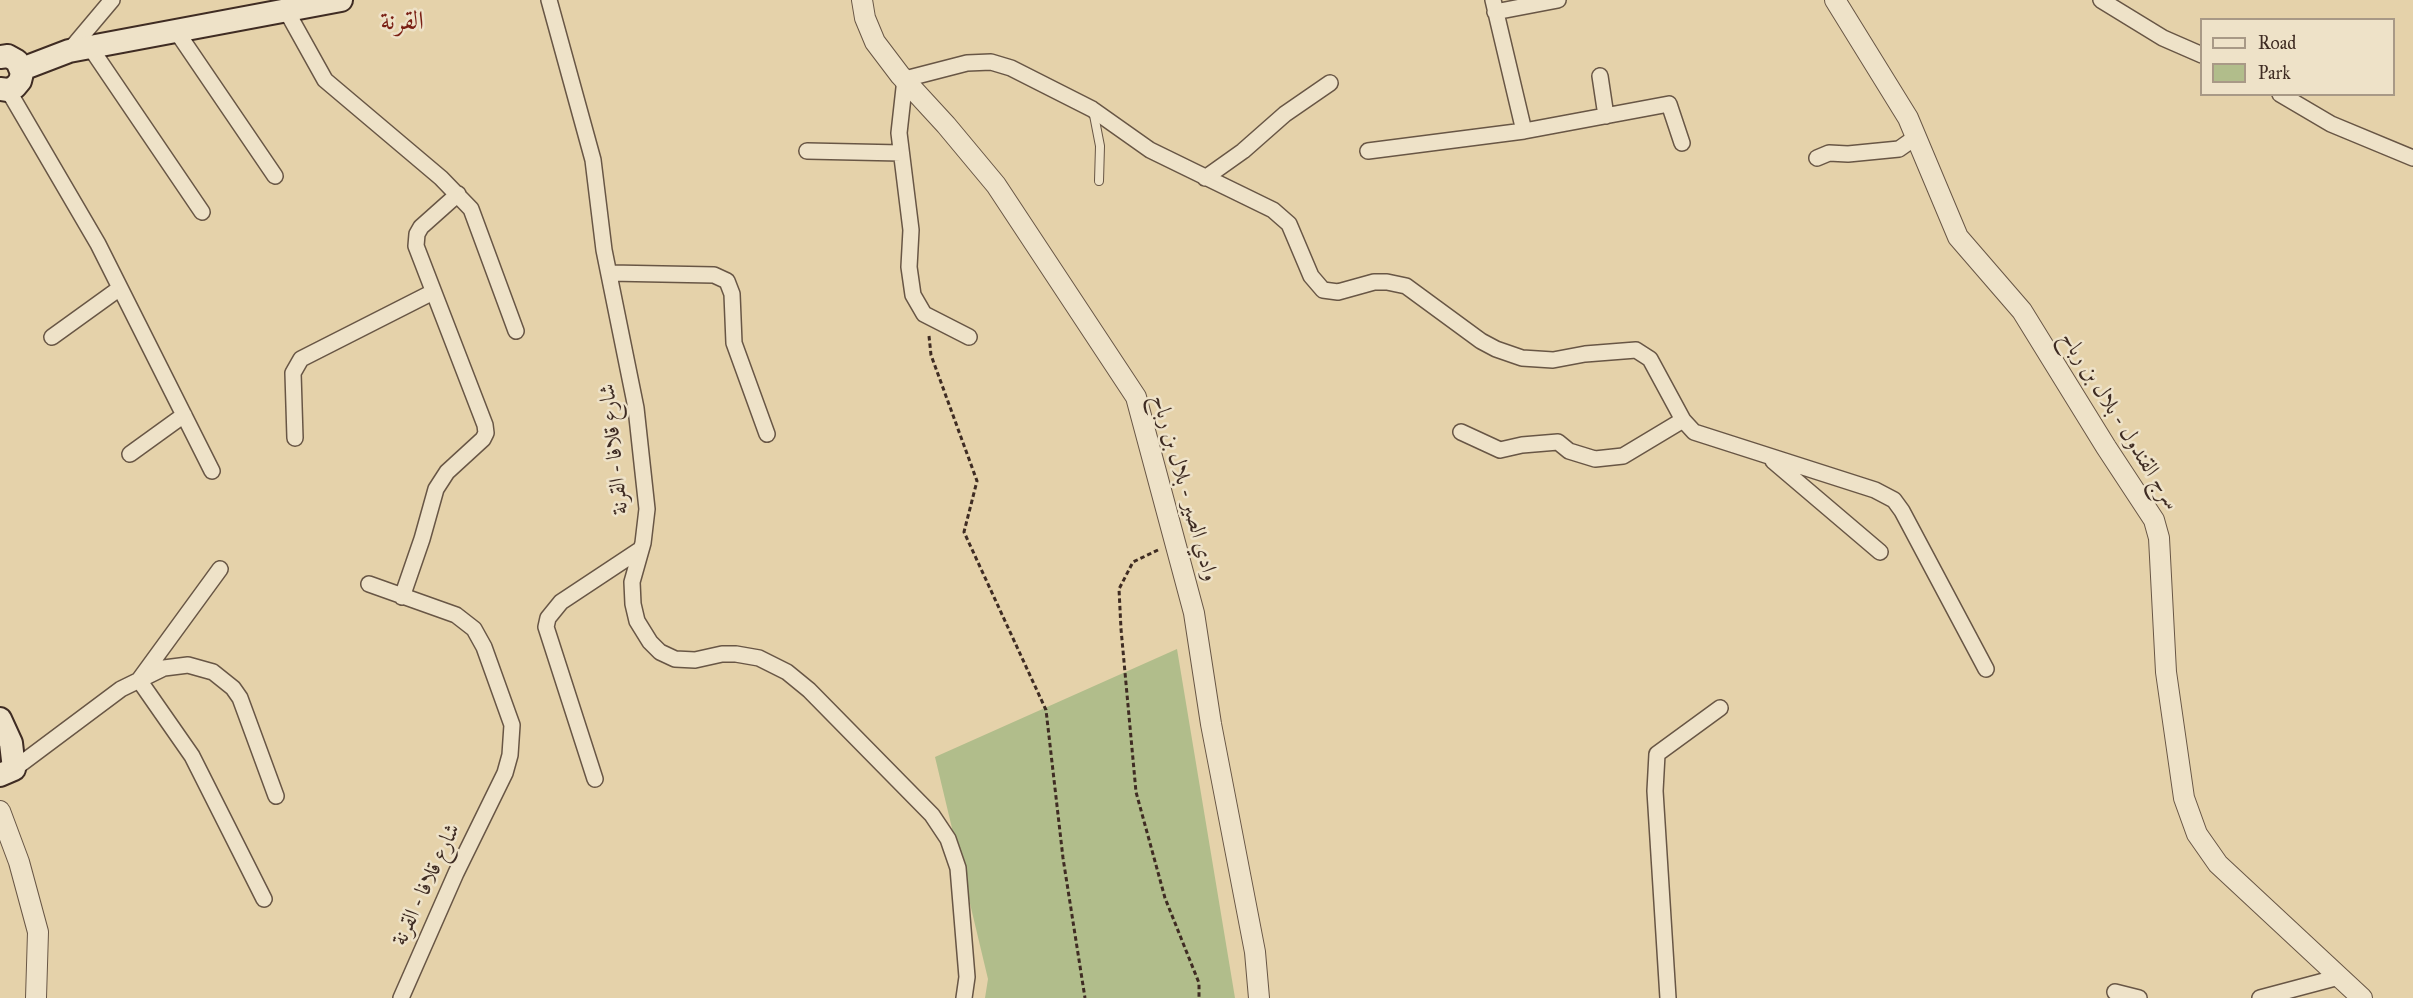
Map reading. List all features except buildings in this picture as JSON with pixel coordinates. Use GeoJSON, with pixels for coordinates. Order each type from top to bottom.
{"type":"FeatureCollection","features":[{"type":"Feature","properties":{"kind":"main road"},"geometry":{"type":"LineString","coordinates":[[22,69],[79,49],[177,32],[278,8],[341,0]]}},
{"type":"Feature","properties":{"kind":"main road"},"geometry":{"type":"LineString","coordinates":[[0,57],[12,58],[22,69]]}},
{"type":"Feature","properties":{"kind":"main road"},"geometry":{"type":"LineString","coordinates":[[4,89],[15,87],[20,81],[22,69]]}},
{"type":"Feature","properties":{"kind":"main road"},"geometry":{"type":"LineString","coordinates":[[0,719],[11,743],[7,772]]}},
{"type":"Feature","properties":{"kind":"street"},"geometry":{"type":"LineString","coordinates":[[112,0],[79,49],[202,212]]}},
{"type":"Feature","properties":{"kind":"street","name":"شارع قلافا - القرنة"},"geometry":{"type":"LineString","coordinates":[[549,0],[593,160],[604,250],[639,429],[647,509],[641,549],[632,582],[633,608],[642,632],[658,650],[675,659],[685,660],[722,654],[749,656],[787,672],[809,690],[941,826],[954,853],[958,868],[968,977],[964,998]]}},
{"type":"Feature","properties":{"kind":"street","name":"وادي الصير - بلال بن رباح"},"geometry":{"type":"LineString","coordinates":[[862,0],[865,18],[875,42],[996,185],[1136,398],[1194,613],[1211,724],[1255,952],[1259,998]]}},
{"type":"Feature","properties":{"kind":"street"},"geometry":{"type":"LineString","coordinates":[[1524,131],[1494,6],[1558,0]]}},
{"type":"Feature","properties":{"kind":"street","name":"سرج القندول - بلال بن رباح"},"geometry":{"type":"LineString","coordinates":[[1835,0],[1908,118],[1958,237],[2022,310],[2154,520],[2159,538],[2166,672],[2182,785],[2197,834],[2218,864],[2362,998]]}},
{"type":"Feature","properties":{"kind":"street"},"geometry":{"type":"LineString","coordinates":[[2101,0],[2163,38],[2200,54]]}},
{"type":"Feature","properties":{"kind":"street"},"geometry":{"type":"LineString","coordinates":[[278,8],[325,80],[458,194],[471,209],[516,331]]}},
{"type":"Feature","properties":{"kind":"street"},"geometry":{"type":"LineString","coordinates":[[177,32],[275,176]]}},
{"type":"Feature","properties":{"kind":"street"},"geometry":{"type":"LineString","coordinates":[[969,337],[927,316],[919,309],[910,282],[911,230],[898,133],[905,80],[966,64],[991,62],[1011,68],[1092,109],[1150,150],[1282,216],[1295,233],[1313,280],[1323,290],[1338,292],[1374,282],[1406,286],[1481,341],[1522,358],[1553,360],[1585,354],[1636,350],[1646,355],[1653,363],[1683,420],[1694,432],[1875,490],[1894,500],[1986,669]]}},
{"type":"Feature","properties":{"kind":"street"},"geometry":{"type":"LineString","coordinates":[[1600,76],[1606,116]]}},
{"type":"Feature","properties":{"kind":"street"},"geometry":{"type":"LineString","coordinates":[[1205,178],[1243,151],[1286,114],[1330,83]]}},
{"type":"Feature","properties":{"kind":"street"},"geometry":{"type":"LineString","coordinates":[[4,89],[98,244],[212,471]]}},
{"type":"Feature","properties":{"kind":"street"},"geometry":{"type":"LineString","coordinates":[[2283,96],[2331,124],[2413,158]]}},
{"type":"Feature","properties":{"kind":"street"},"geometry":{"type":"LineString","coordinates":[[1368,151],[1524,131],[1669,104],[1682,143]]}},
{"type":"Feature","properties":{"kind":"street"},"geometry":{"type":"LineString","coordinates":[[1817,158],[1828,153],[1848,154],[1899,149],[1916,137]]}},
{"type":"Feature","properties":{"kind":"street"},"geometry":{"type":"LineString","coordinates":[[807,151],[901,153]]}},
{"type":"Feature","properties":{"kind":"street"},"geometry":{"type":"LineString","coordinates":[[402,597],[436,489],[447,472],[483,439],[486,433],[485,424],[416,249],[416,238],[424,223],[458,194]]}},
{"type":"Feature","properties":{"kind":"street"},"geometry":{"type":"LineString","coordinates":[[610,273],[714,275],[728,281],[732,294],[734,343],[767,434]]}},
{"type":"Feature","properties":{"kind":"street"},"geometry":{"type":"LineString","coordinates":[[52,337],[120,288]]}},
{"type":"Feature","properties":{"kind":"street"},"geometry":{"type":"LineString","coordinates":[[295,438],[293,373],[301,359],[434,292]]}},
{"type":"Feature","properties":{"kind":"street"},"geometry":{"type":"LineString","coordinates":[[130,453],[184,415]]}},
{"type":"Feature","properties":{"kind":"street"},"geometry":{"type":"LineString","coordinates":[[1461,432],[1500,450],[1522,445],[1558,442],[1569,451],[1595,459],[1623,456],[1683,420]]}},
{"type":"Feature","properties":{"kind":"street"},"geometry":{"type":"LineString","coordinates":[[1766,455],[1881,552]]}},
{"type":"Feature","properties":{"kind":"street"},"geometry":{"type":"LineString","coordinates":[[595,780],[546,627],[548,618],[561,602],[641,549]]}},
{"type":"Feature","properties":{"kind":"street"},"geometry":{"type":"LineString","coordinates":[[139,680],[220,569]]}},
{"type":"Feature","properties":{"kind":"street","name":"شارع قلافا - القرنة"},"geometry":{"type":"LineString","coordinates":[[369,584],[456,615],[474,629],[484,647],[512,725],[510,756],[505,773],[456,873],[401,998]]}},
{"type":"Feature","properties":{"kind":"street"},"geometry":{"type":"LineString","coordinates":[[7,772],[122,689],[164,668],[188,665],[210,671],[224,679],[240,698],[276,796]]}},
{"type":"Feature","properties":{"kind":"street"},"geometry":{"type":"LineString","coordinates":[[139,680],[192,756],[264,899]]}},
{"type":"Feature","properties":{"kind":"street"},"geometry":{"type":"LineString","coordinates":[[1668,998],[1655,791],[1657,754],[1720,708]]}},
{"type":"Feature","properties":{"kind":"street"},"geometry":{"type":"LineString","coordinates":[[0,811],[20,862],[38,932],[36,998]]}},
{"type":"Feature","properties":{"kind":"street"},"geometry":{"type":"LineString","coordinates":[[2260,998],[2339,977]]}},
{"type":"Feature","properties":{"kind":"street"},"geometry":{"type":"LineString","coordinates":[[2115,992],[2139,998]]}},
{"type":"Feature","properties":{"kind":"lane"},"geometry":{"type":"LineString","coordinates":[[1092,109],[1100,146],[1100,181]]}},
{"type":"Feature","properties":{"kind":"path"},"geometry":{"type":"LineString","coordinates":[[927,316],[931,355],[977,482],[964,532],[1046,710],[1063,858],[1085,998]]}},
{"type":"Feature","properties":{"kind":"path"},"geometry":{"type":"LineString","coordinates":[[1174,543],[1133,562],[1119,590],[1120,609],[1136,792],[1165,898],[1199,983],[1199,998]]}},
{"type":"Feature","properties":{"kind":"green space"},"geometry":{"type":"Polygon","coordinates":[[[1177,649],[1235,998],[985,998],[988,979],[935,757],[1177,649]]]}},
{"type":"Feature","properties":{"kind":"district","name":"القرنة"},"geometry":{"type":"Point","coordinates":[402,23]}}]}
